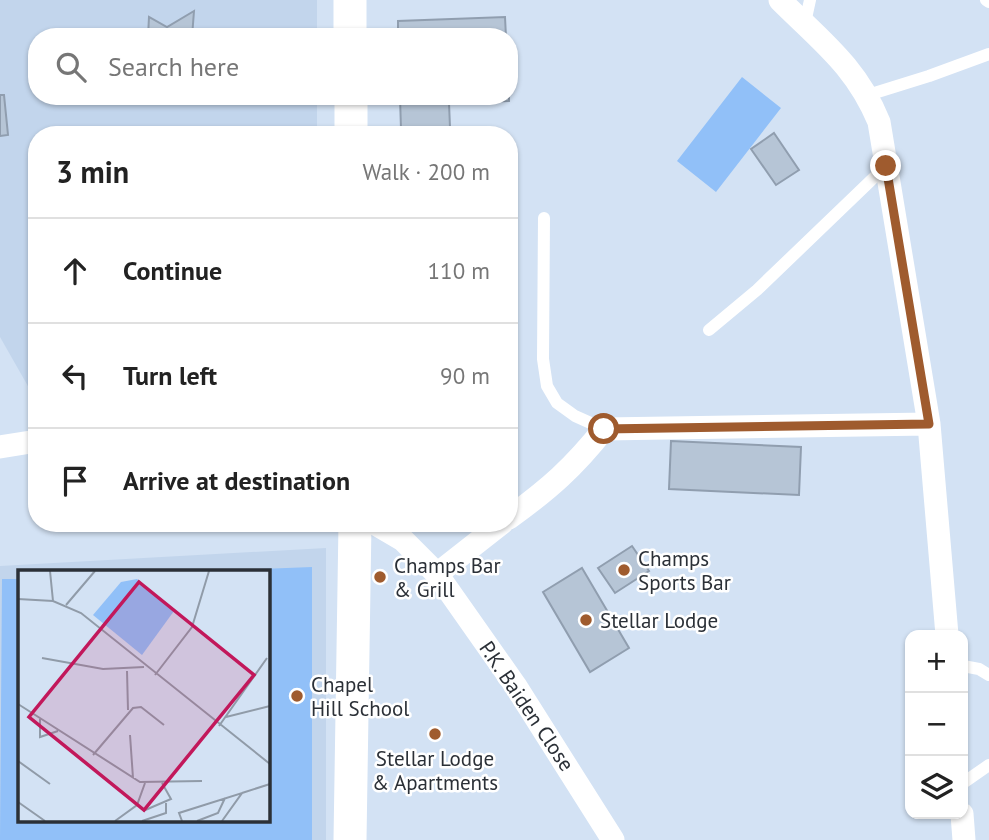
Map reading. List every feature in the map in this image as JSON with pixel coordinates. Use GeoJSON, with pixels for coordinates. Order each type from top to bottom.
{"type":"FeatureCollection","features":[{"type":"Feature","properties":{"kind":"street"},"geometry":{"type":"LineString","coordinates":[[350,0],[350,28]]}},
{"type":"Feature","properties":{"kind":"street"},"geometry":{"type":"LineString","coordinates":[[780,0],[850,70],[867,94],[879,122],[929,424],[947,630]]}},
{"type":"Feature","properties":{"kind":"street"},"geometry":{"type":"LineString","coordinates":[[351,105],[351,126]]}},
{"type":"Feature","properties":{"kind":"street"},"geometry":{"type":"LineString","coordinates":[[518,511],[556,483],[583,456],[604,429],[929,424]]}},
{"type":"Feature","properties":{"kind":"street"},"geometry":{"type":"LineString","coordinates":[[0,447],[28,442]]}},
{"type":"Feature","properties":{"kind":"street"},"geometry":{"type":"LineString","coordinates":[[350,840],[355,532]]}},
{"type":"Feature","properties":{"kind":"street","name":"P.K. Baiden Close"},"geometry":{"type":"LineString","coordinates":[[389,532],[403,540],[437,574],[514,685],[613,840]]}},
{"type":"Feature","properties":{"kind":"street"},"geometry":{"type":"LineString","coordinates":[[437,574],[491,532]]}},
{"type":"Feature","properties":{"kind":"street"},"geometry":{"type":"LineString","coordinates":[[962,819],[964,840]]}},
{"type":"Feature","properties":{"kind":"lane"},"geometry":{"type":"LineString","coordinates":[[805,23],[810,0]]}},
{"type":"Feature","properties":{"kind":"lane"},"geometry":{"type":"LineString","coordinates":[[867,94],[929,76],[989,54]]}},
{"type":"Feature","properties":{"kind":"lane"},"geometry":{"type":"LineString","coordinates":[[709,331],[886,166]]}},
{"type":"Feature","properties":{"kind":"lane"},"geometry":{"type":"LineString","coordinates":[[544,218],[543,359],[547,386],[558,403],[575,416],[604,429]]}},
{"type":"Feature","properties":{"kind":"lane"},"geometry":{"type":"LineString","coordinates":[[968,667],[989,675]]}},
{"type":"Feature","properties":{"kind":"lane"},"geometry":{"type":"LineString","coordinates":[[968,780],[989,765]]}},
{"type":"Feature","properties":{"kind":"shaded area"},"geometry":{"type":"Polygon","coordinates":[[[0,0],[317,0],[317,28],[28,28],[28,105],[317,105],[317,126],[28,126],[28,386],[0,337],[0,0]]]}},
{"type":"Feature","properties":{"kind":"shaded area"},"geometry":{"type":"Polygon","coordinates":[[[742,77],[781,108],[716,192],[677,161],[742,77]]]}},
{"type":"Feature","properties":{"kind":"shaded area","name":"Chapel Hill School"},"geometry":{"type":"Polygon","coordinates":[[[326,548],[326,840],[0,840],[0,566],[326,548]]]}},
{"type":"Feature","properties":{"kind":"shaded area","name":"Chapel Hill School"},"geometry":{"type":"Polygon","coordinates":[[[312,567],[312,840],[0,840],[2,579],[18,579],[18,822],[270,822],[270,570],[230,570],[312,567]]]}},
{"type":"Feature","properties":{"kind":"building"},"geometry":{"type":"Polygon","coordinates":[[[194,11],[193,28],[148,28],[149,17],[167,27],[194,11]]]}},
{"type":"Feature","properties":{"kind":"building"},"geometry":{"type":"Polygon","coordinates":[[[505,17],[506,28],[398,28],[398,21],[505,17]]]}},
{"type":"Feature","properties":{"kind":"building"},"geometry":{"type":"Polygon","coordinates":[[[0,95],[4,95],[8,135],[0,136],[0,95]]]}},
{"type":"Feature","properties":{"kind":"building"},"geometry":{"type":"Polygon","coordinates":[[[400,105],[449,105],[450,126],[401,126],[400,105]]]}},
{"type":"Feature","properties":{"kind":"building"},"geometry":{"type":"Polygon","coordinates":[[[774,133],[799,170],[776,185],[751,149],[774,133]]]}},
{"type":"Feature","properties":{"kind":"building"},"geometry":{"type":"Polygon","coordinates":[[[671,441],[801,447],[799,495],[669,489],[671,441]]]}},
{"type":"Feature","properties":{"kind":"building","name":"Champs Sports Bar"},"geometry":{"type":"Polygon","coordinates":[[[632,546],[649,571],[615,593],[598,568],[632,546]]]}},
{"type":"Feature","properties":{"kind":"building","name":"Stellar Lodge"},"geometry":{"type":"Polygon","coordinates":[[[582,568],[629,648],[590,672],[543,592],[582,568]]]}},
{"type":"Feature","properties":{"kind":"place","name":"Champs Sports Bar"},"geometry":{"type":"Point","coordinates":[624,570]}},
{"type":"Feature","properties":{"kind":"place","name":"Champs Bar & Grill"},"geometry":{"type":"Point","coordinates":[380,577]}},
{"type":"Feature","properties":{"kind":"place","name":"Stellar Lodge"},"geometry":{"type":"Point","coordinates":[586,620]}},
{"type":"Feature","properties":{"kind":"place","name":"Chapel Hill School"},"geometry":{"type":"Point","coordinates":[297,696]}},
{"type":"Feature","properties":{"kind":"place","name":"Stellar Lodge & Apartments"},"geometry":{"type":"Point","coordinates":[435,734]}},
{"type":"Feature","properties":{"kind":"route"},"geometry":{"type":"LineString","coordinates":[[604,429],[929,424],[886,166]]}}]}
